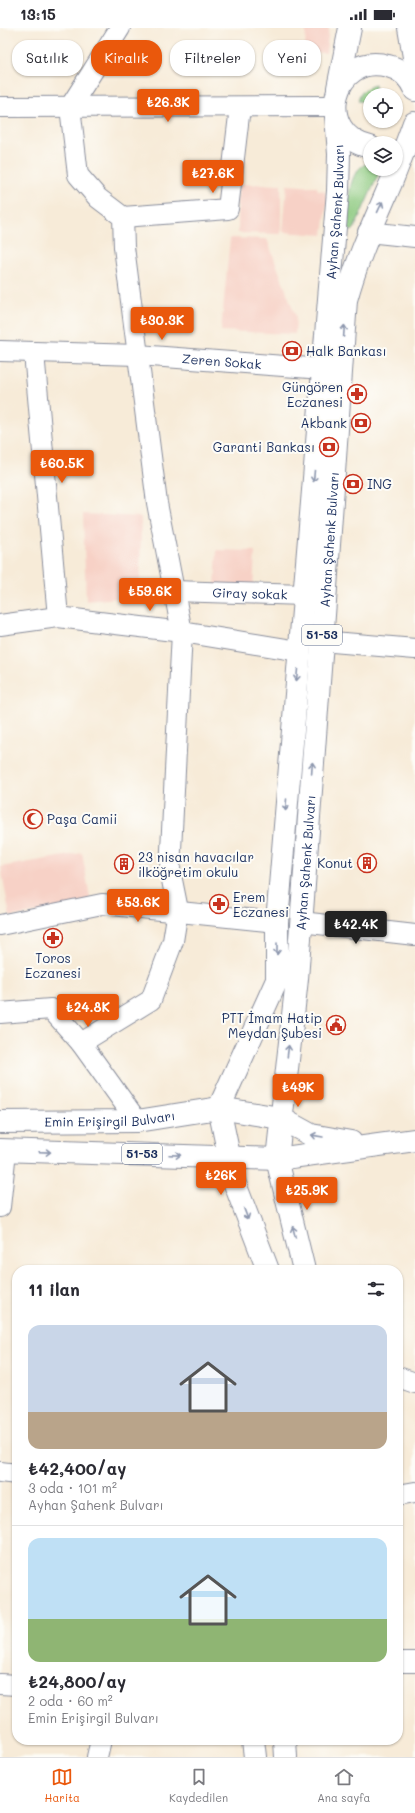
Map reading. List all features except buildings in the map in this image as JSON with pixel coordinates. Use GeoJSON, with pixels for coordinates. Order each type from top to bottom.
{"type":"FeatureCollection","features":[{"type":"Feature","properties":{"kind":"main road","name":"51-53"},"geometry":{"type":"LineString","coordinates":[[336,106],[350,28]]}},
{"type":"Feature","properties":{"kind":"main road"},"geometry":{"type":"LineString","coordinates":[[409,28],[415,63]]}},
{"type":"Feature","properties":{"kind":"main road"},"geometry":{"type":"LineString","coordinates":[[363,145],[345,133],[336,106],[345,78],[362,66],[383,64],[402,72],[409,79],[415,90]]}},
{"type":"Feature","properties":{"kind":"main road","name":"Ayhan Şahenk Bulvarı"},"geometry":{"type":"LineString","coordinates":[[219,1108],[277,980],[277,922],[338,191],[339,154],[336,106]]}},
{"type":"Feature","properties":{"kind":"main road"},"geometry":{"type":"LineString","coordinates":[[403,138],[415,122]]}},
{"type":"Feature","properties":{"kind":"main road","name":"Ayhan Şahenk Bulvarı"},"geometry":{"type":"LineString","coordinates":[[303,1265],[277,1159],[280,1118],[297,979],[346,300],[352,276],[368,232],[391,183],[415,122]]}},
{"type":"Feature","properties":{"kind":"main road"},"geometry":{"type":"LineString","coordinates":[[219,1108],[235,1184],[266,1265]]}},
{"type":"Feature","properties":{"kind":"main road","name":"Emin Erişirgil Bulvarı"},"geometry":{"type":"LineString","coordinates":[[0,1122],[137,1122],[219,1108],[280,1118],[311,1135],[370,1145]]}},
{"type":"Feature","properties":{"kind":"main road"},"geometry":{"type":"LineString","coordinates":[[277,1159],[415,1140]]}},
{"type":"Feature","properties":{"kind":"main road","name":"51-53"},"geometry":{"type":"LineString","coordinates":[[3,1150],[277,1159]]}},
{"type":"Feature","properties":{"kind":"main road"},"geometry":{"type":"LineString","coordinates":[[254,1745],[255,1757]]}},
{"type":"Feature","properties":{"kind":"main road"},"geometry":{"type":"LineString","coordinates":[[285,1745],[286,1757]]}},
{"type":"Feature","properties":{"kind":"street"},"geometry":{"type":"LineString","coordinates":[[120,28],[70,107],[78,175],[98,198],[123,217],[228,209],[240,106]]}},
{"type":"Feature","properties":{"kind":"street"},"geometry":{"type":"LineString","coordinates":[[0,107],[336,106]]}},
{"type":"Feature","properties":{"kind":"street"},"geometry":{"type":"LineString","coordinates":[[81,1043],[151,1000],[173,941],[178,910],[170,870],[182,632],[157,503],[124,247],[123,217]]}},
{"type":"Feature","properties":{"kind":"street"},"geometry":{"type":"LineString","coordinates":[[368,232],[415,237]]}},
{"type":"Feature","properties":{"kind":"street","name":"Zeren Sokak"},"geometry":{"type":"LineString","coordinates":[[0,351],[138,355],[323,369]]}},
{"type":"Feature","properties":{"kind":"street"},"geometry":{"type":"LineString","coordinates":[[34,353],[58,617]]}},
{"type":"Feature","properties":{"kind":"street","name":"Giray sokak"},"geometry":{"type":"LineString","coordinates":[[173,591],[304,595]]}},
{"type":"Feature","properties":{"kind":"street"},"geometry":{"type":"LineString","coordinates":[[0,625],[58,617],[182,632],[299,651]]}},
{"type":"Feature","properties":{"kind":"street"},"geometry":{"type":"LineString","coordinates":[[321,641],[415,649]]}},
{"type":"Feature","properties":{"kind":"street"},"geometry":{"type":"LineString","coordinates":[[0,925],[102,904],[178,910],[277,922]]}},
{"type":"Feature","properties":{"kind":"street"},"geometry":{"type":"LineString","coordinates":[[301,922],[415,936]]}},
{"type":"Feature","properties":{"kind":"street"},"geometry":{"type":"LineString","coordinates":[[0,1013],[51,1009],[81,1043],[137,1122]]}},
{"type":"Feature","properties":{"kind":"street"},"geometry":{"type":"LineString","coordinates":[[0,1207],[3,1150]]}},
{"type":"Feature","properties":{"kind":"street"},"geometry":{"type":"LineString","coordinates":[[403,1379],[415,1383]]}},
{"type":"Feature","properties":{"kind":"street"},"geometry":{"type":"LineString","coordinates":[[0,1472],[12,1473]]}},
{"type":"Feature","properties":{"kind":"street"},"geometry":{"type":"LineString","coordinates":[[403,1494],[415,1492]]}},
{"type":"Feature","properties":{"kind":"street"},"geometry":{"type":"LineString","coordinates":[[403,1662],[415,1662]]}},
{"type":"Feature","properties":{"kind":"street"},"geometry":{"type":"LineString","coordinates":[[0,1684],[12,1685]]}},
{"type":"Feature","properties":{"kind":"street"},"geometry":{"type":"LineString","coordinates":[[97,1757],[100,1745]]}},
{"type":"Feature","properties":{"kind":"shaded area"},"geometry":{"type":"Polygon","coordinates":[[[306,28],[329,28],[326,53],[321,53],[321,40],[306,40],[306,28]]]}},
{"type":"Feature","properties":{"kind":"shaded area"},"geometry":{"type":"Polygon","coordinates":[[[238,184],[281,185],[281,234],[238,233],[238,184]]]}},
{"type":"Feature","properties":{"kind":"shaded area"},"geometry":{"type":"Polygon","coordinates":[[[287,185],[317,187],[318,190],[325,191],[325,194],[328,195],[323,235],[283,232],[287,185]]]}},
{"type":"Feature","properties":{"kind":"shaded area"},"geometry":{"type":"Polygon","coordinates":[[[230,238],[267,239],[296,317],[295,334],[221,331],[230,238]]]}},
{"type":"Feature","properties":{"kind":"shaded area"},"geometry":{"type":"Polygon","coordinates":[[[83,514],[141,517],[140,596],[86,601],[83,514]]]}},
{"type":"Feature","properties":{"kind":"shaded area"},"geometry":{"type":"Polygon","coordinates":[[[217,550],[255,551],[253,590],[215,588],[217,550]]]}},
{"type":"Feature","properties":{"kind":"shaded area"},"geometry":{"type":"Polygon","coordinates":[[[82,853],[91,903],[10,917],[1,867],[82,853]]]}},
{"type":"Feature","properties":{"kind":"green space"},"geometry":{"type":"Polygon","coordinates":[[[375,85],[375,88],[367,88],[375,85]]]}},
{"type":"Feature","properties":{"kind":"green space"},"geometry":{"type":"Polygon","coordinates":[[[363,91],[363,101],[358,101],[363,91]]]}},
{"type":"Feature","properties":{"kind":"green space"},"geometry":{"type":"Polygon","coordinates":[[[363,166],[363,176],[378,176],[352,231],[348,229],[351,184],[354,175],[363,166]]]}},
{"type":"Feature","properties":{"kind":"place","name":"Halk Bankası"},"geometry":{"type":"Point","coordinates":[292,351]}},
{"type":"Feature","properties":{"kind":"place","name":"Güngören Eczanesi"},"geometry":{"type":"Point","coordinates":[357,394]}},
{"type":"Feature","properties":{"kind":"place","name":"Akbank"},"geometry":{"type":"Point","coordinates":[361,423]}},
{"type":"Feature","properties":{"kind":"place","name":"Garanti Bankası"},"geometry":{"type":"Point","coordinates":[329,447]}},
{"type":"Feature","properties":{"kind":"place","name":"ING"},"geometry":{"type":"Point","coordinates":[353,484]}},
{"type":"Feature","properties":{"kind":"place","name":"Paşa Camii"},"geometry":{"type":"Point","coordinates":[33,819]}},
{"type":"Feature","properties":{"kind":"place","name":"Konut"},"geometry":{"type":"Point","coordinates":[367,863]}},
{"type":"Feature","properties":{"kind":"place","name":"23 nisan havacılar ilköğretim okulu"},"geometry":{"type":"Point","coordinates":[124,864]}},
{"type":"Feature","properties":{"kind":"place","name":"Erem Eczanesi"},"geometry":{"type":"Point","coordinates":[219,904]}},
{"type":"Feature","properties":{"kind":"place","name":"Toros Eczanesi"},"geometry":{"type":"Point","coordinates":[53,938]}},
{"type":"Feature","properties":{"kind":"place","name":"PTT İmam Hatip Meydan Şubesi"},"geometry":{"type":"Point","coordinates":[336,1025]}}]}
